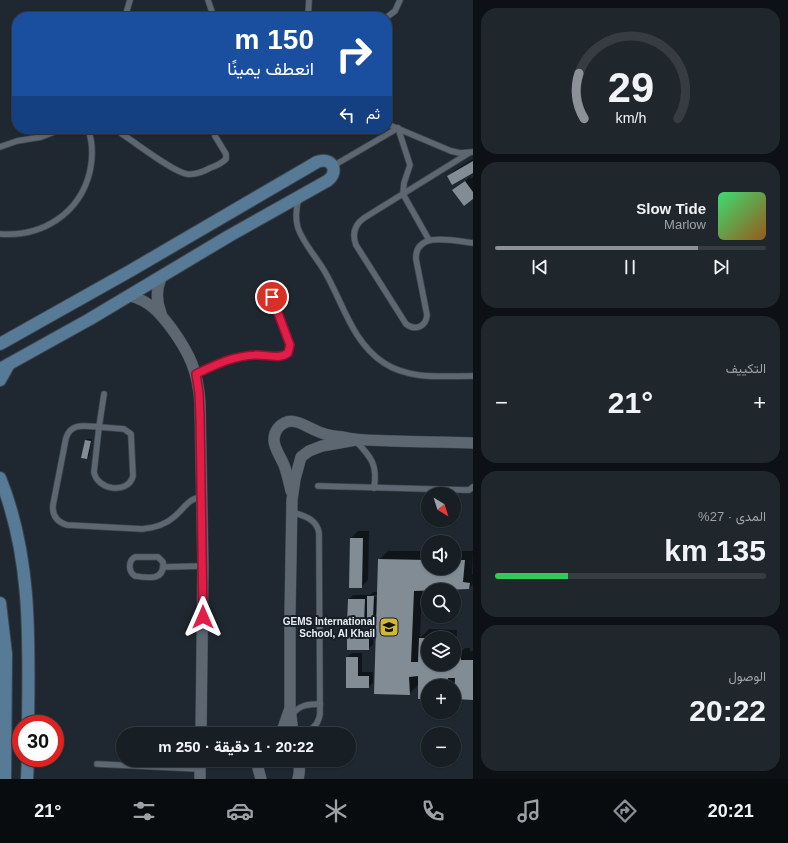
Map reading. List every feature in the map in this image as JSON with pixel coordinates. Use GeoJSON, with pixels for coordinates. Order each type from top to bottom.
{"type":"FeatureCollection","features":[{"type":"Feature","properties":{"kind":"street"},"geometry":{"type":"LineString","coordinates":[[0,344],[317,162],[321,160],[328,161],[333,166],[334,173],[330,179],[229,236],[161,278],[5,367],[0,380]]}},
{"type":"Feature","properties":{"kind":"street"},"geometry":{"type":"LineString","coordinates":[[161,278],[157,296],[161,314]]}},
{"type":"Feature","properties":{"kind":"street"},"geometry":{"type":"LineString","coordinates":[[130,296],[147,302],[161,314],[185,348],[196,374],[199,393],[203,566],[201,727]]}},
{"type":"Feature","properties":{"kind":"street"},"geometry":{"type":"LineString","coordinates":[[292,506],[285,470],[274,441],[275,434],[278,429],[283,424],[288,422],[295,421],[301,423],[322,434],[356,440],[473,443]]}},
{"type":"Feature","properties":{"kind":"street"},"geometry":{"type":"LineString","coordinates":[[292,727],[290,614],[292,506],[298,468],[302,457],[305,454],[322,446],[356,440]]}},
{"type":"Feature","properties":{"kind":"street"},"geometry":{"type":"LineString","coordinates":[[0,478],[19,542],[26,588],[29,631],[28,715]]}},
{"type":"Feature","properties":{"kind":"street"},"geometry":{"type":"LineString","coordinates":[[0,603],[6,654],[3,704],[6,779]]}},
{"type":"Feature","properties":{"kind":"street"},"geometry":{"type":"LineString","coordinates":[[284,727],[291,712]]}},
{"type":"Feature","properties":{"kind":"street"},"geometry":{"type":"LineString","coordinates":[[27,779],[28,767]]}},
{"type":"Feature","properties":{"kind":"street"},"geometry":{"type":"LineString","coordinates":[[258,767],[261,779]]}},
{"type":"Feature","properties":{"kind":"street"},"geometry":{"type":"LineString","coordinates":[[298,779],[300,767]]}},
{"type":"Feature","properties":{"kind":"lane"},"geometry":{"type":"LineString","coordinates":[[126,12],[130,0]]}},
{"type":"Feature","properties":{"kind":"lane"},"geometry":{"type":"LineString","coordinates":[[208,0],[212,12]]}},
{"type":"Feature","properties":{"kind":"lane"},"geometry":{"type":"LineString","coordinates":[[308,12],[309,0]]}},
{"type":"Feature","properties":{"kind":"lane"},"geometry":{"type":"LineString","coordinates":[[392,13],[395,11],[400,0]]}},
{"type":"Feature","properties":{"kind":"lane"},"geometry":{"type":"LineString","coordinates":[[392,126],[451,151],[471,152]]}},
{"type":"Feature","properties":{"kind":"lane"},"geometry":{"type":"LineString","coordinates":[[392,132],[398,128]]}},
{"type":"Feature","properties":{"kind":"lane"},"geometry":{"type":"LineString","coordinates":[[398,128],[410,165],[404,183],[404,194],[428,240]]}},
{"type":"Feature","properties":{"kind":"lane"},"geometry":{"type":"LineString","coordinates":[[0,147],[17,141],[41,137],[49,134]]}},
{"type":"Feature","properties":{"kind":"lane"},"geometry":{"type":"LineString","coordinates":[[0,234],[21,234],[44,228],[72,207],[84,188],[91,166],[92,150],[89,134]]}},
{"type":"Feature","properties":{"kind":"lane"},"geometry":{"type":"LineString","coordinates":[[122,134],[180,172],[192,174],[204,172],[226,159],[226,154],[215,136]]}},
{"type":"Feature","properties":{"kind":"lane"},"geometry":{"type":"LineString","coordinates":[[333,166],[388,134]]}},
{"type":"Feature","properties":{"kind":"lane"},"geometry":{"type":"LineString","coordinates":[[471,152],[360,221],[354,230],[353,235],[356,245],[406,324],[412,327],[419,327],[423,325],[426,319],[416,255],[422,244],[428,240],[435,239],[473,243]]}},
{"type":"Feature","properties":{"kind":"lane"},"geometry":{"type":"LineString","coordinates":[[300,196],[296,216],[298,230],[326,272],[352,328],[366,348],[385,363],[407,373],[425,376],[473,376]]}},
{"type":"Feature","properties":{"kind":"lane"},"geometry":{"type":"LineString","coordinates":[[196,374],[236,358],[257,355],[281,356],[288,353],[290,345],[272,297]]}},
{"type":"Feature","properties":{"kind":"lane"},"geometry":{"type":"LineString","coordinates":[[104,394],[99,427],[94,476],[99,483],[105,486],[118,488],[126,486],[132,480],[131,434],[124,428],[99,427],[76,426],[69,430],[67,434],[53,505],[53,514],[58,521],[67,525],[142,529],[150,528],[167,522],[180,512],[193,498],[202,497]]}},
{"type":"Feature","properties":{"kind":"lane"},"geometry":{"type":"LineString","coordinates":[[356,440],[374,464],[374,488]]}},
{"type":"Feature","properties":{"kind":"lane"},"geometry":{"type":"LineString","coordinates":[[318,486],[466,490],[473,487]]}},
{"type":"Feature","properties":{"kind":"lane"},"geometry":{"type":"LineString","coordinates":[[292,506],[312,520],[317,526],[319,533],[320,704],[318,723],[314,727]]}},
{"type":"Feature","properties":{"kind":"lane"},"geometry":{"type":"LineString","coordinates":[[135,557],[158,557],[162,559],[163,567],[161,574],[157,576],[137,576],[131,573],[130,564],[131,559],[135,557]]}},
{"type":"Feature","properties":{"kind":"lane"},"geometry":{"type":"LineString","coordinates":[[163,567],[203,566]]}},
{"type":"Feature","properties":{"kind":"lane"},"geometry":{"type":"LineString","coordinates":[[291,712],[305,705],[320,704]]}},
{"type":"Feature","properties":{"kind":"lane"},"geometry":{"type":"LineString","coordinates":[[97,764],[200,769]]}},
{"type":"Feature","properties":{"kind":"building"},"geometry":{"type":"Polygon","coordinates":[[[473,161],[473,173],[452,185],[447,176],[473,161]]]}},
{"type":"Feature","properties":{"kind":"building"},"geometry":{"type":"Polygon","coordinates":[[[465,181],[473,192],[473,199],[464,206],[452,190],[465,181]]]}},
{"type":"Feature","properties":{"kind":"building"},"geometry":{"type":"Polygon","coordinates":[[[85,440],[91,441],[87,459],[81,458],[85,440]]]}},
{"type":"Feature","properties":{"kind":"building"},"geometry":{"type":"Polygon","coordinates":[[[350,538],[363,538],[362,588],[349,588],[350,538]]]}},
{"type":"Feature","properties":{"kind":"building"},"geometry":{"type":"Polygon","coordinates":[[[378,559],[421,560],[421,575],[461,575],[461,560],[465,560],[463,582],[470,583],[469,589],[461,589],[461,583],[421,583],[421,591],[414,591],[411,662],[418,662],[419,638],[421,638],[421,671],[461,671],[461,660],[473,660],[473,700],[461,699],[461,679],[455,678],[421,679],[421,699],[418,699],[418,676],[409,677],[410,695],[374,694],[378,559]]]}},
{"type":"Feature","properties":{"kind":"building"},"geometry":{"type":"Polygon","coordinates":[[[367,596],[374,596],[373,618],[367,618],[367,596]]]}},
{"type":"Feature","properties":{"kind":"building"},"geometry":{"type":"Polygon","coordinates":[[[348,599],[365,599],[364,625],[347,625],[348,599]]]}},
{"type":"Feature","properties":{"kind":"building"},"geometry":{"type":"Polygon","coordinates":[[[347,636],[369,637],[369,650],[347,650],[347,636]]]}},
{"type":"Feature","properties":{"kind":"building"},"geometry":{"type":"Polygon","coordinates":[[[346,657],[358,657],[358,676],[369,676],[369,688],[346,688],[346,657]]]}},
{"type":"Feature","properties":{"kind":"place","name":"GEMS International School, Al Khail"},"geometry":{"type":"Point","coordinates":[389,627]}},
{"type":"Feature","properties":{"kind":"route"},"geometry":{"type":"LineString","coordinates":[[203,617],[200,418],[199,393],[196,374],[236,358],[257,355],[281,356],[288,353],[290,345],[272,297]]}}]}
